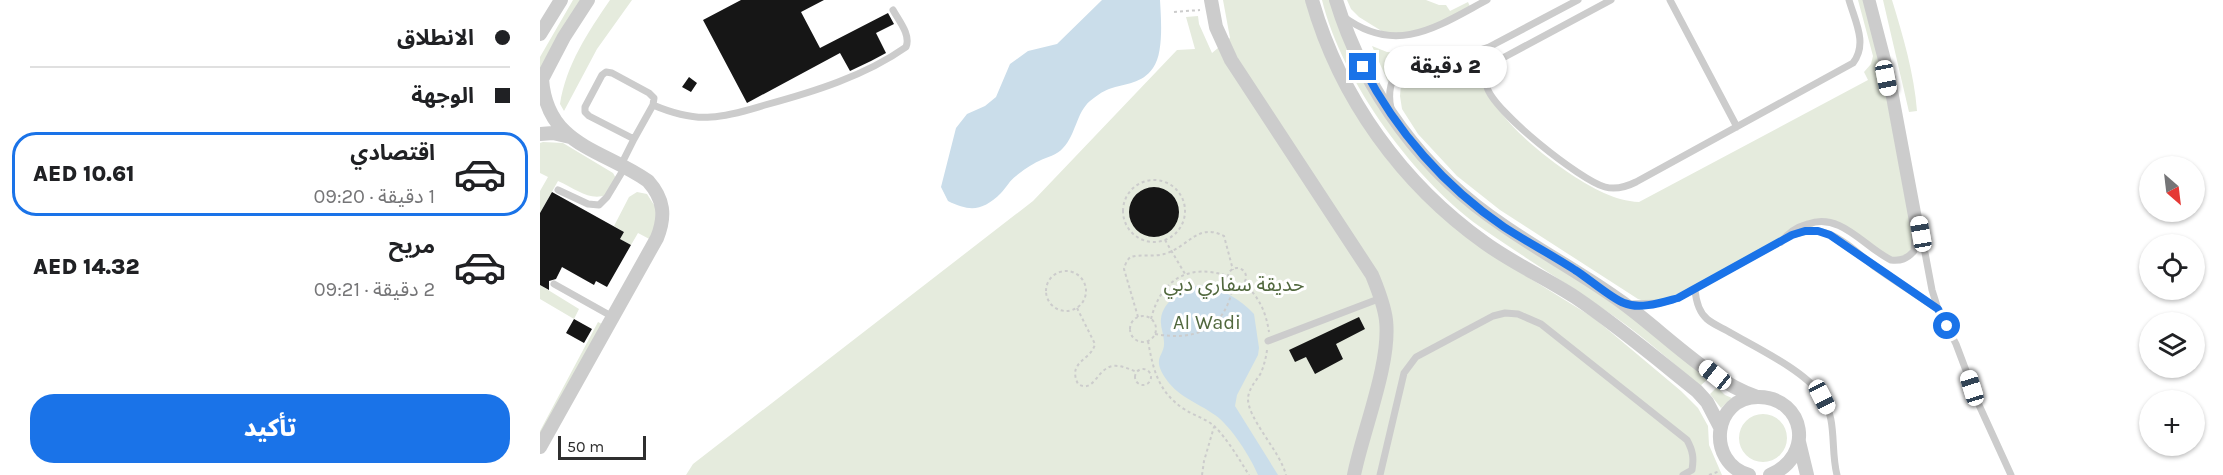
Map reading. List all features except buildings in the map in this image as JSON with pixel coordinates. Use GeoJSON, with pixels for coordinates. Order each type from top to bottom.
{"type":"FeatureCollection","features":[{"type":"Feature","properties":{"kind":"street"},"geometry":{"type":"LineString","coordinates":[[540,34],[561,0]]}},
{"type":"Feature","properties":{"kind":"street"},"geometry":{"type":"LineString","coordinates":[[540,447],[662,226],[661,202],[656,190],[648,181],[570,137],[558,126],[549,111],[544,96],[541,81],[588,0]]}},
{"type":"Feature","properties":{"kind":"street"},"geometry":{"type":"LineString","coordinates":[[1312,0],[1319,24],[1337,67],[1359,108],[1385,147],[1415,183],[1449,215],[1486,244],[1571,295],[1640,345],[1707,402],[1720,427]]}},
{"type":"Feature","properties":{"kind":"street"},"geometry":{"type":"LineString","coordinates":[[1336,0],[1354,50],[1372,84],[1416,148],[1443,177],[1504,227],[1585,276],[1724,382],[1756,397]]}},
{"type":"Feature","properties":{"kind":"street"},"geometry":{"type":"LineString","coordinates":[[1212,4],[1220,35],[1231,60],[1372,275],[1382,298],[1386,321],[1386,345],[1354,475]]}},
{"type":"Feature","properties":{"kind":"street"},"geometry":{"type":"LineString","coordinates":[[540,134],[553,133],[570,137]]}},
{"type":"Feature","properties":{"kind":"street"},"geometry":{"type":"LineString","coordinates":[[1746,475],[1727,461],[1719,439],[1720,427],[1725,416],[1734,406],[1744,399],[1756,397],[1779,402],[1795,419],[1807,475]]}},
{"type":"Feature","properties":{"kind":"street"},"geometry":{"type":"LineString","coordinates":[[1770,475],[1780,471],[1789,463],[1796,453],[1799,442]]}},
{"type":"Feature","properties":{"kind":"lane"},"geometry":{"type":"LineString","coordinates":[[1340,15],[1358,28],[1378,35],[1401,37],[1422,33],[1487,0]]}},
{"type":"Feature","properties":{"kind":"lane"},"geometry":{"type":"LineString","coordinates":[[1393,116],[1390,87],[1395,74],[1404,62],[1419,55],[1462,55],[1476,52],[1578,0]]}},
{"type":"Feature","properties":{"kind":"lane"},"geometry":{"type":"LineString","coordinates":[[1611,0],[1492,65],[1488,72],[1487,89],[1496,102],[1549,152],[1581,174],[1603,186],[1614,188],[1626,187],[1636,182],[1853,63],[1861,49],[1861,40],[1849,0]]}},
{"type":"Feature","properties":{"kind":"lane"},"geometry":{"type":"LineString","coordinates":[[1670,0],[1737,127]]}},
{"type":"Feature","properties":{"kind":"lane"},"geometry":{"type":"LineString","coordinates":[[1781,242],[1804,225],[1815,221],[1825,221],[1844,226],[1891,260],[1900,261],[1908,258],[1914,251],[1915,235],[1888,87],[1866,0]]}},
{"type":"Feature","properties":{"kind":"lane"},"geometry":{"type":"LineString","coordinates":[[1872,0],[1898,104],[1927,272],[1938,309],[1956,344],[1979,405],[2011,475]]}},
{"type":"Feature","properties":{"kind":"lane"},"geometry":{"type":"LineString","coordinates":[[653,105],[688,116],[710,118],[795,97],[836,83],[906,47],[908,40],[893,10]]}},
{"type":"Feature","properties":{"kind":"lane"},"geometry":{"type":"LineString","coordinates":[[558,190],[588,204],[599,205],[607,197],[653,105],[654,98],[649,93],[606,72],[602,75],[585,106],[585,112],[589,117],[634,139]]}},
{"type":"Feature","properties":{"kind":"lane"},"geometry":{"type":"LineString","coordinates":[[1624,304],[1661,303],[1695,290],[1792,235],[1805,231],[1818,231],[1830,235],[1938,309]]}},
{"type":"Feature","properties":{"kind":"lane"},"geometry":{"type":"LineString","coordinates":[[554,284],[613,317]]}},
{"type":"Feature","properties":{"kind":"lane"},"geometry":{"type":"LineString","coordinates":[[1695,290],[1696,301],[1707,318],[1769,355],[1805,379],[1817,390],[1828,408],[1831,419],[1837,475]]}},
{"type":"Feature","properties":{"kind":"lane"},"geometry":{"type":"LineString","coordinates":[[1268,341],[1382,298]]}},
{"type":"Feature","properties":{"kind":"lane"},"geometry":{"type":"LineString","coordinates":[[1380,475],[1404,373],[1409,364],[1425,351],[1481,321],[1505,313],[1518,314],[1541,324],[1687,440],[1694,459],[1691,472],[1683,475]]}},
{"type":"Feature","properties":{"kind":"path"},"geometry":{"type":"LineString","coordinates":[[1174,12],[1212,4]]}},
{"type":"Feature","properties":{"kind":"path"},"geometry":{"type":"LineString","coordinates":[[1158,181],[1172,186],[1182,197],[1185,211],[1182,226],[1172,237],[1165,240],[1150,242],[1136,237],[1126,226],[1124,204],[1126,197],[1143,182],[1158,181]]}},
{"type":"Feature","properties":{"kind":"path"},"geometry":{"type":"LineString","coordinates":[[1138,317],[1124,269],[1126,262],[1132,257],[1155,256],[1172,252],[1197,234],[1209,231],[1224,236],[1233,270]]}},
{"type":"Feature","properties":{"kind":"path"},"geometry":{"type":"LineString","coordinates":[[1165,240],[1185,274]]}},
{"type":"Feature","properties":{"kind":"path"},"geometry":{"type":"LineString","coordinates":[[1228,276],[1236,268],[1244,272],[1244,283]]}},
{"type":"Feature","properties":{"kind":"path"},"geometry":{"type":"LineString","coordinates":[[1071,271],[1084,282],[1086,293],[1077,308],[1060,310],[1051,304],[1046,288],[1054,274],[1071,271]]}},
{"type":"Feature","properties":{"kind":"path"},"geometry":{"type":"LineString","coordinates":[[1151,319],[1154,304],[1172,281],[1185,274],[1199,271],[1214,271],[1228,276]]}},
{"type":"Feature","properties":{"kind":"path"},"geometry":{"type":"LineString","coordinates":[[1228,276],[1233,286]]}},
{"type":"Feature","properties":{"kind":"path"},"geometry":{"type":"LineString","coordinates":[[1233,286],[1244,283]]}},
{"type":"Feature","properties":{"kind":"path"},"geometry":{"type":"LineString","coordinates":[[1244,283],[1254,291],[1262,305],[1269,331],[1266,359],[1249,393],[1248,402],[1253,416],[1279,456],[1286,475]]}},
{"type":"Feature","properties":{"kind":"path"},"geometry":{"type":"LineString","coordinates":[[1155,334],[1175,338],[1189,337],[1201,332],[1221,315],[1233,286]]}},
{"type":"Feature","properties":{"kind":"path"},"geometry":{"type":"LineString","coordinates":[[1077,308],[1095,344],[1092,352],[1077,365],[1075,377],[1078,384],[1089,386],[1104,369],[1113,366],[1137,372],[1143,369],[1150,372]]}},
{"type":"Feature","properties":{"kind":"path"},"geometry":{"type":"LineString","coordinates":[[1147,316],[1151,319],[1156,326],[1155,334],[1148,340],[1139,341],[1132,336],[1131,323],[1138,317],[1147,316]]}},
{"type":"Feature","properties":{"kind":"path"},"geometry":{"type":"LineString","coordinates":[[1148,340],[1153,368],[1159,383],[1175,402],[1214,427],[1249,475]]}},
{"type":"Feature","properties":{"kind":"path"},"geometry":{"type":"LineString","coordinates":[[1137,372],[1136,382],[1143,386],[1150,383],[1150,372],[1153,368]]}},
{"type":"Feature","properties":{"kind":"path"},"geometry":{"type":"LineString","coordinates":[[1202,475],[1214,427]]}},
{"type":"Feature","properties":{"kind":"green space"},"geometry":{"type":"Polygon","coordinates":[[[573,0],[589,0],[540,82],[540,57],[573,0]]]}},
{"type":"Feature","properties":{"kind":"green space"},"geometry":{"type":"Polygon","coordinates":[[[610,0],[632,0],[597,49],[564,111],[560,104],[567,76],[586,37],[610,0]]]}},
{"type":"Feature","properties":{"kind":"green space","name":"حديقة سفاري دبي"},"geometry":{"type":"Polygon","coordinates":[[[1223,0],[1305,0],[1321,44],[1353,107],[1389,162],[1412,187],[1492,255],[1594,318],[1681,391],[1698,408],[1708,426],[1709,445],[1722,475],[686,475],[693,464],[1033,201],[1177,50],[1195,49],[1186,17],[1198,16],[1199,24],[1212,53],[1230,38],[1223,0]]]}},
{"type":"Feature","properties":{"kind":"green space"},"geometry":{"type":"Polygon","coordinates":[[[1322,0],[1333,0],[1419,156],[1646,326],[1708,379],[1700,386],[1626,325],[1486,231],[1460,211],[1434,186],[1385,128],[1364,96],[1332,32],[1322,0]]]}},
{"type":"Feature","properties":{"kind":"green space"},"geometry":{"type":"Polygon","coordinates":[[[1347,0],[1426,0],[1446,5],[1450,11],[1468,2],[1471,9],[1423,34],[1388,35],[1359,17],[1351,9],[1347,0]]]}},
{"type":"Feature","properties":{"kind":"green space"},"geometry":{"type":"Polygon","coordinates":[[[1858,0],[1867,0],[1875,28],[1917,246],[1913,255],[1893,259],[1844,227],[1818,224],[1661,302],[1651,303],[1638,299],[1500,210],[1457,176],[1418,134],[1402,109],[1401,84],[1406,74],[1414,66],[1435,60],[1469,67],[1481,65],[1495,57],[1498,63],[1485,72],[1485,83],[1499,109],[1521,135],[1547,157],[1588,185],[1613,196],[1639,202],[1868,80],[1864,72],[1871,64],[1873,56],[1858,0]]]}},
{"type":"Feature","properties":{"kind":"green space"},"geometry":{"type":"Polygon","coordinates":[[[1883,0],[1892,0],[1911,69],[1917,111],[1909,112],[1883,0]]]}},
{"type":"Feature","properties":{"kind":"green space"},"geometry":{"type":"Polygon","coordinates":[[[1372,46],[1387,52],[1415,53],[1402,61],[1388,82],[1372,46]]]}},
{"type":"Feature","properties":{"kind":"green space"},"geometry":{"type":"Polygon","coordinates":[[[540,143],[563,143],[613,173],[617,180],[616,189],[608,194],[594,197],[558,181],[540,213],[540,191],[548,177],[540,173],[540,143]]]}},
{"type":"Feature","properties":{"kind":"green space"},"geometry":{"type":"Polygon","coordinates":[[[637,192],[647,194],[656,208],[655,242],[638,233],[631,245],[620,239],[624,232],[614,226],[629,197],[637,192]]]}},
{"type":"Feature","properties":{"kind":"green space"},"geometry":{"type":"Polygon","coordinates":[[[540,285],[579,309],[574,319],[540,299],[540,285]]]}},
{"type":"Feature","properties":{"kind":"green space"},"geometry":{"type":"Polygon","coordinates":[[[598,322],[608,327],[540,451],[540,431],[598,322]]]}},
{"type":"Feature","properties":{"kind":"green space"},"geometry":{"type":"Polygon","coordinates":[[[1717,387],[1732,398],[1721,408],[1710,394],[1717,387]]]}},
{"type":"Feature","properties":{"kind":"green space"},"geometry":{"type":"Polygon","coordinates":[[[1758,414],[1768,414],[1783,424],[1787,438],[1786,447],[1777,458],[1768,462],[1758,462],[1743,452],[1739,443],[1739,433],[1749,418],[1758,414]]]}},
{"type":"Feature","properties":{"kind":"water"},"geometry":{"type":"Polygon","coordinates":[[[1102,0],[1160,0],[1160,45],[1153,68],[1139,80],[1107,90],[1090,101],[1085,106],[1071,137],[1061,150],[1021,172],[988,203],[970,208],[948,201],[941,187],[956,128],[967,114],[985,106],[996,97],[1010,64],[1028,51],[1057,44],[1102,0]]]}},
{"type":"Feature","properties":{"kind":"water"},"geometry":{"type":"Polygon","coordinates":[[[1201,285],[1230,295],[1254,314],[1258,355],[1237,395],[1235,406],[1278,475],[1258,475],[1234,434],[1215,415],[1175,389],[1161,370],[1159,361],[1164,347],[1161,322],[1163,312],[1175,296],[1201,285]]]}},
{"type":"Feature","properties":{"kind":"route"},"geometry":{"type":"LineString","coordinates":[[1363,67],[1404,132],[1443,177],[1504,227],[1585,276],[1624,304],[1661,303],[1678,298],[1792,235],[1805,231],[1818,231],[1842,242],[1938,309],[1947,326]]}},
{"type":"Feature","properties":{"kind":"park label","name":"Al Wadi"},"geometry":{"type":"Point","coordinates":[1207,322]}}]}
